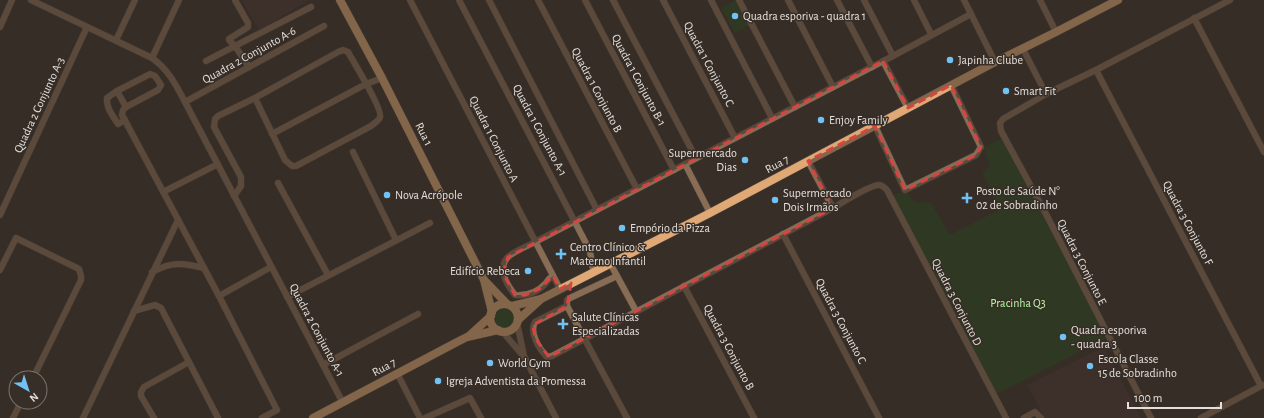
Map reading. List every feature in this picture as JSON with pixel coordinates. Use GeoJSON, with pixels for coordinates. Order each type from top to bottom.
{"type":"FeatureCollection","features":[{"type":"Feature","properties":{"kind":"main road","name":"Rua 1"},"geometry":{"type":"LineString","coordinates":[[340,0],[382,78],[484,280],[491,314]]}},
{"type":"Feature","properties":{"kind":"main road","name":"Rua 7"},"geometry":{"type":"LineString","coordinates":[[509,305],[541,299],[710,213],[995,62],[1118,0]]}},
{"type":"Feature","properties":{"kind":"main road","name":"Rua 1"},"geometry":{"type":"LineString","coordinates":[[484,280],[509,305]]}},
{"type":"Feature","properties":{"kind":"main road","name":"Rua 7"},"geometry":{"type":"LineString","coordinates":[[518,322],[541,299]]}},
{"type":"Feature","properties":{"kind":"main road"},"geometry":{"type":"LineString","coordinates":[[509,305],[517,312],[518,322],[511,330],[500,331],[492,324],[491,314],[498,306],[509,305]]}},
{"type":"Feature","properties":{"kind":"main road","name":"Rua 7"},"geometry":{"type":"LineString","coordinates":[[313,418],[467,337],[491,314]]}},
{"type":"Feature","properties":{"kind":"main road","name":"Rua 7"},"geometry":{"type":"LineString","coordinates":[[467,337],[500,331]]}},
{"type":"Feature","properties":{"kind":"street"},"geometry":{"type":"LineString","coordinates":[[0,27],[12,0]]}},
{"type":"Feature","properties":{"kind":"street","name":"Quadra 2 Conjunto A-1"},"geometry":{"type":"LineString","coordinates":[[31,0],[45,3],[87,27],[152,58],[161,64],[168,73],[218,164],[343,403]]}},
{"type":"Feature","properties":{"kind":"street"},"geometry":{"type":"LineString","coordinates":[[116,40],[134,0]]}},
{"type":"Feature","properties":{"kind":"street"},"geometry":{"type":"LineString","coordinates":[[152,58],[179,0]]}},
{"type":"Feature","properties":{"kind":"street"},"geometry":{"type":"LineString","coordinates":[[235,0],[248,27],[229,40],[235,46],[249,68]]}},
{"type":"Feature","properties":{"kind":"street","name":"Quadra 1 Conjunto A"},"geometry":{"type":"LineString","coordinates":[[410,0],[560,289]]}},
{"type":"Feature","properties":{"kind":"street","name":"Quadra 1 Conjunto A-1"},"geometry":{"type":"LineString","coordinates":[[459,0],[589,249],[594,272]]}},
{"type":"Feature","properties":{"kind":"street","name":"Quadra 1 Conjunto A-1"},"geometry":{"type":"LineString","coordinates":[[489,0],[597,210]]}},
{"type":"Feature","properties":{"kind":"street","name":"Quadra 1 Conjunto B"},"geometry":{"type":"LineString","coordinates":[[538,0],[637,190]]}},
{"type":"Feature","properties":{"kind":"street","name":"Quadra 1 Conjunto B-1"},"geometry":{"type":"LineString","coordinates":[[585,0],[674,170]]}},
{"type":"Feature","properties":{"kind":"street","name":"Quadra 1 Conjunto B-1"},"geometry":{"type":"LineString","coordinates":[[613,0],[696,158]]}},
{"type":"Feature","properties":{"kind":"street","name":"Quadra 1 Conjunto C"},"geometry":{"type":"LineString","coordinates":[[663,0],[735,138]]}},
{"type":"Feature","properties":{"kind":"street"},"geometry":{"type":"LineString","coordinates":[[710,0],[772,118]]}},
{"type":"Feature","properties":{"kind":"street"},"geometry":{"type":"LineString","coordinates":[[739,0],[795,107]]}},
{"type":"Feature","properties":{"kind":"street"},"geometry":{"type":"LineString","coordinates":[[788,0],[834,86]]}},
{"type":"Feature","properties":{"kind":"street"},"geometry":{"type":"LineString","coordinates":[[837,0],[872,67]]}},
{"type":"Feature","properties":{"kind":"street"},"geometry":{"type":"LineString","coordinates":[[864,0],[893,56]]}},
{"type":"Feature","properties":{"kind":"street"},"geometry":{"type":"LineString","coordinates":[[914,0],[931,34]]}},
{"type":"Feature","properties":{"kind":"street"},"geometry":{"type":"LineString","coordinates":[[964,0],[995,62]]}},
{"type":"Feature","properties":{"kind":"street"},"geometry":{"type":"LineString","coordinates":[[1040,0],[1056,32]]}},
{"type":"Feature","properties":{"kind":"street"},"geometry":{"type":"LineString","coordinates":[[1023,49],[1046,94],[1096,70],[1230,0]]}},
{"type":"Feature","properties":{"kind":"street"},"geometry":{"type":"LineString","coordinates":[[206,61],[312,7]]}},
{"type":"Feature","properties":{"kind":"street"},"geometry":{"type":"LineString","coordinates":[[553,276],[538,289],[525,295],[515,295],[507,286],[503,273],[504,264],[508,257],[535,242],[971,14]]}},
{"type":"Feature","properties":{"kind":"street"},"geometry":{"type":"LineString","coordinates":[[1194,18],[1264,152]]}},
{"type":"Feature","properties":{"kind":"street","name":"Quadra 2 Conjunto A-6"},"geometry":{"type":"LineString","coordinates":[[185,102],[324,26]]}},
{"type":"Feature","properties":{"kind":"street","name":"Quadra 2 Conjunto A-3"},"geometry":{"type":"LineString","coordinates":[[0,215],[87,27]]}},
{"type":"Feature","properties":{"kind":"street"},"geometry":{"type":"LineString","coordinates":[[234,196],[241,186],[241,177],[213,123],[214,119],[218,116],[255,98],[343,50],[348,52],[366,84],[380,113],[380,117],[377,122],[296,166],[292,166],[284,160],[255,98]]}},
{"type":"Feature","properties":{"kind":"street"},"geometry":{"type":"LineString","coordinates":[[883,61],[908,108]]}},
{"type":"Feature","properties":{"kind":"street","name":"Quadra 3 Conjunto F"},"geometry":{"type":"LineString","coordinates":[[1096,70],[1263,385]]}},
{"type":"Feature","properties":{"kind":"street"},"geometry":{"type":"LineString","coordinates":[[125,120],[118,124],[107,103],[107,98],[117,91],[150,74],[155,76],[161,85],[158,90],[126,107],[122,112],[277,410],[262,418]]}},
{"type":"Feature","properties":{"kind":"street"},"geometry":{"type":"LineString","coordinates":[[272,134],[366,84],[382,78]]}},
{"type":"Feature","properties":{"kind":"street"},"geometry":{"type":"LineString","coordinates":[[875,126],[905,190],[976,155],[981,147],[951,86]]}},
{"type":"Feature","properties":{"kind":"street"},"geometry":{"type":"LineString","coordinates":[[117,91],[126,107]]}},
{"type":"Feature","properties":{"kind":"street","name":"Quadra 3 Conjunto E"},"geometry":{"type":"LineString","coordinates":[[1046,94],[1003,119],[1000,123],[1001,131],[1047,216],[1151,418]]}},
{"type":"Feature","properties":{"kind":"street"},"geometry":{"type":"LineString","coordinates":[[353,152],[396,240]]}},
{"type":"Feature","properties":{"kind":"street"},"geometry":{"type":"LineString","coordinates":[[567,306],[535,322],[533,329],[535,338],[544,354],[549,357],[833,208],[808,161]]}},
{"type":"Feature","properties":{"kind":"street"},"geometry":{"type":"LineString","coordinates":[[163,192],[218,164]]}},
{"type":"Feature","properties":{"kind":"street"},"geometry":{"type":"LineString","coordinates":[[686,164],[710,213]]}},
{"type":"Feature","properties":{"kind":"street"},"geometry":{"type":"LineString","coordinates":[[278,183],[328,275]]}},
{"type":"Feature","properties":{"kind":"street","name":"Quadra 3 Conjunto D"},"geometry":{"type":"LineString","coordinates":[[833,208],[874,186],[879,185],[884,187],[1006,418]]}},
{"type":"Feature","properties":{"kind":"street"},"geometry":{"type":"LineString","coordinates":[[83,418],[178,220]]}},
{"type":"Feature","properties":{"kind":"street"},"geometry":{"type":"LineString","coordinates":[[287,297],[430,223]]}},
{"type":"Feature","properties":{"kind":"street","name":"Quadra 3 Conjunto C"},"geometry":{"type":"LineString","coordinates":[[782,234],[879,418]]}},
{"type":"Feature","properties":{"kind":"street"},"geometry":{"type":"LineString","coordinates":[[0,270],[16,238],[79,269],[81,280],[37,370]]}},
{"type":"Feature","properties":{"kind":"street"},"geometry":{"type":"LineString","coordinates":[[152,272],[172,264],[180,263],[204,268]]}},
{"type":"Feature","properties":{"kind":"street"},"geometry":{"type":"LineString","coordinates":[[610,263],[636,311]]}},
{"type":"Feature","properties":{"kind":"street"},"geometry":{"type":"LineString","coordinates":[[219,296],[271,267]]}},
{"type":"Feature","properties":{"kind":"street"},"geometry":{"type":"LineString","coordinates":[[617,276],[570,298],[567,300],[567,306],[627,418]]}},
{"type":"Feature","properties":{"kind":"street","name":"Quadra 3 Conjunto B"},"geometry":{"type":"LineString","coordinates":[[684,286],[754,418]]}},
{"type":"Feature","properties":{"kind":"street"},"geometry":{"type":"LineString","coordinates":[[134,311],[155,305],[161,308],[218,418]]}},
{"type":"Feature","properties":{"kind":"street"},"geometry":{"type":"LineString","coordinates":[[323,364],[418,314]]}},
{"type":"Feature","properties":{"kind":"street"},"geometry":{"type":"LineString","coordinates":[[518,322],[525,358]]}},
{"type":"Feature","properties":{"kind":"street"},"geometry":{"type":"LineString","coordinates":[[500,331],[525,358],[556,418]]}},
{"type":"Feature","properties":{"kind":"street"},"geometry":{"type":"LineString","coordinates":[[154,418],[141,396],[141,392],[144,387],[189,362]]}},
{"type":"Feature","properties":{"kind":"street"},"geometry":{"type":"LineString","coordinates":[[397,373],[420,418]]}},
{"type":"Feature","properties":{"kind":"street"},"geometry":{"type":"LineString","coordinates":[[1201,418],[1263,385]]}},
{"type":"Feature","properties":{"kind":"street"},"geometry":{"type":"LineString","coordinates":[[425,418],[470,398],[481,418]]}},
{"type":"Feature","properties":{"kind":"street"},"geometry":{"type":"LineString","coordinates":[[1024,418],[1035,412],[1041,418]]}},
{"type":"Feature","properties":{"kind":"highlighted area"},"geometry":{"type":"Polygon","coordinates":[[[883,61],[908,108],[951,85],[981,147],[976,155],[905,190],[875,126],[808,161],[833,208],[549,357],[535,338],[533,325],[567,306],[571,283],[560,289],[553,276],[539,289],[525,295],[515,295],[503,273],[508,257],[883,61]]]}},
{"type":"Feature","properties":{"kind":"shaded area"},"geometry":{"type":"Polygon","coordinates":[[[242,0],[309,0],[259,30],[242,0]]]}},
{"type":"Feature","properties":{"kind":"shaded area","name":"Escola Classe 15 de Sobradinho"},"geometry":{"type":"Polygon","coordinates":[[[1104,347],[1141,418],[1045,418],[1027,385],[1104,347]]]}},
{"type":"Feature","properties":{"kind":"green space","name":"Quadra esporiva - quadra 1"},"geometry":{"type":"Polygon","coordinates":[[[736,0],[749,25],[735,33],[721,8],[736,0]]]}},
{"type":"Feature","properties":{"kind":"green space","name":"Pracinha Q3"},"geometry":{"type":"Polygon","coordinates":[[[1002,138],[1107,338],[996,394],[892,196],[905,190],[914,202],[931,203],[950,235],[1001,209],[982,173],[990,166],[984,148],[1002,138]]]}},
{"type":"Feature","properties":{"kind":"green space"},"geometry":{"type":"Polygon","coordinates":[[[504,306],[512,309],[515,317],[512,325],[504,328],[496,325],[493,317],[496,309],[504,306]]]}},
{"type":"Feature","properties":{"kind":"place","name":"Quadra esporiva - quadra 1"},"geometry":{"type":"Point","coordinates":[735,16]}},
{"type":"Feature","properties":{"kind":"place","name":"Japinha Clube"},"geometry":{"type":"Point","coordinates":[950,60]}},
{"type":"Feature","properties":{"kind":"place","name":"Smart Fit"},"geometry":{"type":"Point","coordinates":[1006,91]}},
{"type":"Feature","properties":{"kind":"place","name":"Enjoy Family"},"geometry":{"type":"Point","coordinates":[821,120]}},
{"type":"Feature","properties":{"kind":"place","name":"Supermercado Dias"},"geometry":{"type":"Point","coordinates":[745,160]}},
{"type":"Feature","properties":{"kind":"place","name":"Nova Acrópole"},"geometry":{"type":"Point","coordinates":[387,195]}},
{"type":"Feature","properties":{"kind":"place","name":"Posto de Saúde N° 02 de Sobradinho"},"geometry":{"type":"Point","coordinates":[967,198]}},
{"type":"Feature","properties":{"kind":"place","name":"Supermercado Dois Irmãos"},"geometry":{"type":"Point","coordinates":[775,200]}},
{"type":"Feature","properties":{"kind":"place","name":"Empório da Pizza"},"geometry":{"type":"Point","coordinates":[622,228]}},
{"type":"Feature","properties":{"kind":"place","name":"Centro Clínico & Materno Infantil"},"geometry":{"type":"Point","coordinates":[561,254]}},
{"type":"Feature","properties":{"kind":"place","name":"Edifício Rebeca"},"geometry":{"type":"Point","coordinates":[528,271]}},
{"type":"Feature","properties":{"kind":"place","name":"Salute Clínicas Especializadas"},"geometry":{"type":"Point","coordinates":[563,324]}},
{"type":"Feature","properties":{"kind":"place","name":"Quadra esporiva - quadra 3"},"geometry":{"type":"Point","coordinates":[1063,337]}},
{"type":"Feature","properties":{"kind":"place","name":"World Gym"},"geometry":{"type":"Point","coordinates":[490,363]}},
{"type":"Feature","properties":{"kind":"place","name":"Escola Classe 15 de Sobradinho"},"geometry":{"type":"Point","coordinates":[1090,366]}},
{"type":"Feature","properties":{"kind":"place","name":"Igreja Adventista da Promessa"},"geometry":{"type":"Point","coordinates":[438,381]}}]}
